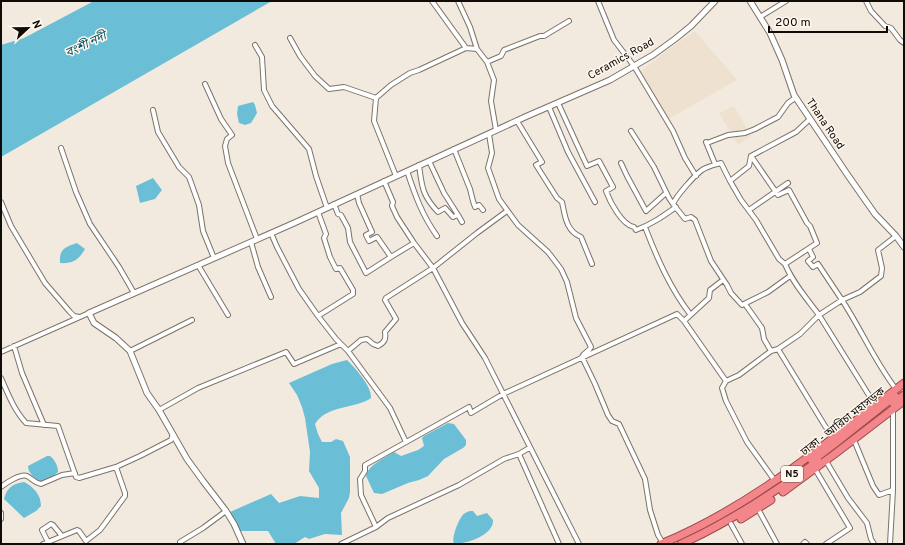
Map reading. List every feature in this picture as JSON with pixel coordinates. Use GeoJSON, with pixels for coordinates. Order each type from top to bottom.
{"type":"FeatureCollection","features":[{"type":"Feature","properties":{"kind":"highway"},"geometry":{"type":"LineString","coordinates":[[662,544],[724,513],[775,481],[834,438],[904,383]]}},
{"type":"Feature","properties":{"kind":"highway","name":"ঢাকা - আরিচা মহাসড়ক"},"geometry":{"type":"LineString","coordinates":[[671,544],[728,516],[778,485],[837,442],[904,389]]}},
{"type":"Feature","properties":{"kind":"highway","name":"ঢাকা - আরিচা মহাসড়ক"},"geometry":{"type":"LineString","coordinates":[[680,544],[726,522],[777,491],[844,443],[904,395]]}},
{"type":"Feature","properties":{"kind":"highway"},"geometry":{"type":"LineString","coordinates":[[691,544],[732,524],[758,509],[826,461],[904,400]]}},
{"type":"Feature","properties":{"kind":"street"},"geometry":{"type":"LineString","coordinates":[[432,1],[466,48]]}},
{"type":"Feature","properties":{"kind":"street"},"geometry":{"type":"LineString","coordinates":[[458,1],[470,27],[477,49],[487,62],[494,80],[491,101],[496,130]]}},
{"type":"Feature","properties":{"kind":"street"},"geometry":{"type":"LineString","coordinates":[[598,1],[614,40],[634,66],[673,131],[685,158],[696,176]]}},
{"type":"Feature","properties":{"kind":"street","name":"Ceramics Road"},"geometry":{"type":"LineString","coordinates":[[89,312],[251,242],[496,130],[610,80],[653,55],[691,26],[715,1]]}},
{"type":"Feature","properties":{"kind":"street","name":"Thana Road"},"geometry":{"type":"LineString","coordinates":[[750,1],[770,33],[782,60],[790,88],[795,98],[875,214],[896,236],[904,248]]}},
{"type":"Feature","properties":{"kind":"street"},"geometry":{"type":"LineString","coordinates":[[760,17],[786,1]]}},
{"type":"Feature","properties":{"kind":"street"},"geometry":{"type":"LineString","coordinates":[[866,1],[871,11],[885,26],[891,28],[904,43]]}},
{"type":"Feature","properties":{"kind":"street"},"geometry":{"type":"LineString","coordinates":[[487,62],[501,56],[504,50],[540,36],[544,36],[569,21]]}},
{"type":"Feature","properties":{"kind":"street"},"geometry":{"type":"LineString","coordinates":[[290,38],[300,56],[315,76],[329,89],[344,87],[376,98]]}},
{"type":"Feature","properties":{"kind":"street"},"geometry":{"type":"LineString","coordinates":[[255,45],[262,58],[264,90],[267,98],[272,106],[309,149],[327,208]]}},
{"type":"Feature","properties":{"kind":"street"},"geometry":{"type":"LineString","coordinates":[[396,176],[374,121],[376,98],[410,73],[466,48],[477,49]]}},
{"type":"Feature","properties":{"kind":"street"},"geometry":{"type":"LineString","coordinates":[[204,84],[221,119],[232,135],[227,139],[225,146],[228,163],[256,239]]}},
{"type":"Feature","properties":{"kind":"street"},"geometry":{"type":"LineString","coordinates":[[715,164],[706,143],[728,135],[745,133],[755,129],[778,117],[788,103],[795,98]]}},
{"type":"Feature","properties":{"kind":"street"},"geometry":{"type":"LineString","coordinates":[[558,103],[587,166],[599,161],[613,187],[606,192],[608,199],[628,226],[634,227],[636,230],[657,221],[674,206],[676,197],[702,170],[721,163],[741,200],[756,220],[790,276],[819,315],[875,406]]}},
{"type":"Feature","properties":{"kind":"street"},"geometry":{"type":"LineString","coordinates":[[549,107],[568,152],[595,202]]}},
{"type":"Feature","properties":{"kind":"street"},"geometry":{"type":"LineString","coordinates":[[153,110],[158,132],[179,167],[189,177],[199,205],[203,231],[214,258]]}},
{"type":"Feature","properties":{"kind":"street"},"geometry":{"type":"LineString","coordinates":[[751,156],[796,132],[810,119]]}},
{"type":"Feature","properties":{"kind":"street"},"geometry":{"type":"LineString","coordinates":[[517,121],[542,162],[536,165],[557,198],[562,202],[566,222],[571,231],[575,235],[581,237],[592,264]]}},
{"type":"Feature","properties":{"kind":"street"},"geometry":{"type":"LineString","coordinates":[[631,131],[650,160],[674,206],[685,219],[691,217],[695,220],[711,261],[728,289],[738,302],[742,305],[745,304],[768,292],[790,276]]}},
{"type":"Feature","properties":{"kind":"street"},"geometry":{"type":"LineString","coordinates":[[489,134],[492,153],[488,168],[499,199],[518,225],[548,252],[567,282],[576,318],[591,346],[589,351],[582,357]]}},
{"type":"Feature","properties":{"kind":"street"},"geometry":{"type":"LineString","coordinates":[[61,148],[76,192],[90,224],[134,293]]}},
{"type":"Feature","properties":{"kind":"street"},"geometry":{"type":"LineString","coordinates":[[454,149],[466,177],[475,207],[480,205],[483,210]]}},
{"type":"Feature","properties":{"kind":"street"},"geometry":{"type":"LineString","coordinates":[[730,181],[749,166],[751,156]]}},
{"type":"Feature","properties":{"kind":"street"},"geometry":{"type":"LineString","coordinates":[[751,156],[778,195],[789,190],[807,224],[810,226],[817,243],[784,264]]}},
{"type":"Feature","properties":{"kind":"street"},"geometry":{"type":"LineString","coordinates":[[429,161],[444,193],[462,222]]}},
{"type":"Feature","properties":{"kind":"street"},"geometry":{"type":"LineString","coordinates":[[621,163],[630,183],[646,211],[666,193]]}},
{"type":"Feature","properties":{"kind":"street"},"geometry":{"type":"LineString","coordinates":[[420,165],[422,190],[431,205],[438,212],[445,208],[453,217],[458,215]]}},
{"type":"Feature","properties":{"kind":"street"},"geometry":{"type":"LineString","coordinates":[[407,171],[416,200],[436,236]]}},
{"type":"Feature","properties":{"kind":"street"},"geometry":{"type":"LineString","coordinates":[[384,181],[393,202],[392,206],[399,221],[433,268],[462,323],[485,358],[529,448],[579,544]]}},
{"type":"Feature","properties":{"kind":"street"},"geometry":{"type":"LineString","coordinates":[[749,210],[788,183]]}},
{"type":"Feature","properties":{"kind":"street"},"geometry":{"type":"LineString","coordinates":[[357,194],[359,203],[372,232],[366,235],[369,241],[377,237],[391,257]]}},
{"type":"Feature","properties":{"kind":"street"},"geometry":{"type":"LineString","coordinates":[[1,202],[11,226],[45,283],[70,312],[74,316],[79,317]]}},
{"type":"Feature","properties":{"kind":"street"},"geometry":{"type":"LineString","coordinates":[[334,204],[338,214],[341,215],[348,228],[350,242],[366,273],[414,243]]}},
{"type":"Feature","properties":{"kind":"street"},"geometry":{"type":"LineString","coordinates":[[348,352],[361,340],[367,339],[378,346],[384,342],[386,338],[385,332],[396,319],[386,298],[433,268],[507,211]]}},
{"type":"Feature","properties":{"kind":"street"},"geometry":{"type":"LineString","coordinates":[[318,212],[326,234],[324,238],[330,257],[336,270],[340,268],[353,290],[352,294],[318,316]]}},
{"type":"Feature","properties":{"kind":"street"},"geometry":{"type":"LineString","coordinates":[[645,226],[653,248],[668,279],[680,301],[690,314]]}},
{"type":"Feature","properties":{"kind":"street"},"geometry":{"type":"LineString","coordinates":[[271,233],[276,247],[299,289],[318,316],[348,352],[390,408],[406,442]]}},
{"type":"Feature","properties":{"kind":"street"},"geometry":{"type":"LineString","coordinates":[[775,481],[747,442],[726,401],[722,388],[726,381],[739,375],[771,351],[778,349],[810,326],[819,315],[842,300],[860,292],[881,276],[882,268],[878,250],[896,236]]}},
{"type":"Feature","properties":{"kind":"street"},"geometry":{"type":"LineString","coordinates":[[251,242],[258,267],[271,297]]}},
{"type":"Feature","properties":{"kind":"street"},"geometry":{"type":"LineString","coordinates":[[809,249],[814,257],[808,261],[813,267],[818,264],[842,300],[871,349],[881,370],[896,389]]}},
{"type":"Feature","properties":{"kind":"street"},"geometry":{"type":"LineString","coordinates":[[198,265],[228,315]]}},
{"type":"Feature","properties":{"kind":"street"},"geometry":{"type":"LineString","coordinates":[[684,320],[709,298],[710,290],[723,280]]}},
{"type":"Feature","properties":{"kind":"street"},"geometry":{"type":"LineString","coordinates":[[745,304],[762,328],[764,339],[771,351]]}},
{"type":"Feature","properties":{"kind":"street"},"geometry":{"type":"LineString","coordinates":[[1,352],[89,312],[94,323],[116,338],[130,351],[147,393],[159,410],[187,459],[226,511],[234,524],[242,544]]}},
{"type":"Feature","properties":{"kind":"street"},"geometry":{"type":"LineString","coordinates":[[376,526],[361,494],[360,478],[365,471],[365,465],[434,428],[469,407],[471,413],[503,394],[677,314],[684,320],[726,381]]}},
{"type":"Feature","properties":{"kind":"street"},"geometry":{"type":"LineString","coordinates":[[130,351],[192,320]]}},
{"type":"Feature","properties":{"kind":"street"},"geometry":{"type":"LineString","coordinates":[[159,410],[198,388],[286,352],[294,364],[341,344]]}},
{"type":"Feature","properties":{"kind":"street"},"geometry":{"type":"LineString","coordinates":[[14,346],[22,373],[44,425]]}},
{"type":"Feature","properties":{"kind":"street"},"geometry":{"type":"LineString","coordinates":[[778,349],[825,426],[834,438]]}},
{"type":"Feature","properties":{"kind":"street"},"geometry":{"type":"LineString","coordinates":[[582,357],[608,415],[612,421],[619,424],[645,479],[650,510],[662,544]]}},
{"type":"Feature","properties":{"kind":"street"},"geometry":{"type":"LineString","coordinates":[[1,378],[10,400],[26,423],[58,426],[76,477],[81,478],[116,467],[170,440],[173,434]]}},
{"type":"Feature","properties":{"kind":"street"},"geometry":{"type":"LineString","coordinates":[[890,544],[893,490],[893,409]]}},
{"type":"Feature","properties":{"kind":"street"},"geometry":{"type":"LineString","coordinates":[[854,440],[873,486],[879,495],[893,490]]}},
{"type":"Feature","properties":{"kind":"street"},"geometry":{"type":"LineString","coordinates":[[341,544],[388,518],[459,485],[504,459],[519,454],[529,448]]}},
{"type":"Feature","properties":{"kind":"street"},"geometry":{"type":"LineString","coordinates":[[519,454],[559,544]]}},
{"type":"Feature","properties":{"kind":"street"},"geometry":{"type":"LineString","coordinates":[[826,461],[848,498],[866,523],[874,544]]}},
{"type":"Feature","properties":{"kind":"street"},"geometry":{"type":"LineString","coordinates":[[43,544],[77,530],[87,542],[100,530],[125,496],[116,467]]}},
{"type":"Feature","properties":{"kind":"street"},"geometry":{"type":"LineString","coordinates":[[815,469],[850,528],[826,544]]}},
{"type":"Feature","properties":{"kind":"street"},"geometry":{"type":"LineString","coordinates":[[1,487],[15,478],[24,475],[37,484],[41,484],[62,475],[75,474]]}},
{"type":"Feature","properties":{"kind":"street"},"geometry":{"type":"LineString","coordinates":[[758,509],[777,544]]}},
{"type":"Feature","properties":{"kind":"street"},"geometry":{"type":"LineString","coordinates":[[180,544],[180,542],[203,528],[226,511]]}},
{"type":"Feature","properties":{"kind":"street"},"geometry":{"type":"LineString","coordinates":[[1,513],[1,518]]}},
{"type":"Feature","properties":{"kind":"street"},"geometry":{"type":"LineString","coordinates":[[48,542],[42,530],[51,524],[62,536]]}},
{"type":"Feature","properties":{"kind":"street"},"geometry":{"type":"LineString","coordinates":[[732,524],[742,544]]}},
{"type":"Feature","properties":{"kind":"street"},"geometry":{"type":"LineString","coordinates":[[803,544],[805,542],[807,544]]}},
{"type":"Feature","properties":{"kind":"shaded area"},"geometry":{"type":"Polygon","coordinates":[[[695,31],[737,80],[665,121],[639,73],[695,31]]]}},
{"type":"Feature","properties":{"kind":"shaded area"},"geometry":{"type":"Polygon","coordinates":[[[734,106],[751,136],[738,145],[719,113],[734,106]]]}},
{"type":"Feature","properties":{"kind":"water","name":"বংশী নদী"},"geometry":{"type":"Polygon","coordinates":[[[94,1],[272,1],[1,157],[1,45],[24,38],[94,1]]]}},
{"type":"Feature","properties":{"kind":"water"},"geometry":{"type":"Polygon","coordinates":[[[253,102],[257,113],[251,123],[245,125],[239,123],[237,114],[238,106],[253,102]]]}},
{"type":"Feature","properties":{"kind":"water"},"geometry":{"type":"Polygon","coordinates":[[[153,178],[162,190],[155,199],[140,203],[136,186],[153,178]]]}},
{"type":"Feature","properties":{"kind":"water"},"geometry":{"type":"Polygon","coordinates":[[[77,243],[85,249],[78,259],[68,263],[60,263],[60,258],[64,249],[77,243]]]}},
{"type":"Feature","properties":{"kind":"water"},"geometry":{"type":"Polygon","coordinates":[[[347,360],[366,383],[371,393],[371,398],[357,404],[326,413],[315,424],[322,442],[331,442],[336,439],[343,441],[350,457],[350,492],[349,498],[341,513],[342,535],[325,534],[309,539],[305,537],[294,544],[276,544],[268,531],[240,531],[230,512],[271,494],[279,503],[300,496],[319,498],[319,488],[309,471],[310,452],[305,418],[297,395],[289,383],[332,364],[347,360]]]}},
{"type":"Feature","properties":{"kind":"water"},"geometry":{"type":"Polygon","coordinates":[[[448,423],[454,424],[466,440],[466,445],[463,448],[444,459],[428,476],[382,494],[374,493],[366,476],[370,468],[394,452],[401,456],[418,450],[424,446],[422,438],[424,436],[448,423]]]}},
{"type":"Feature","properties":{"kind":"water"},"geometry":{"type":"Polygon","coordinates":[[[47,456],[50,456],[55,461],[58,472],[49,480],[40,482],[30,473],[28,466],[47,456]]]}},
{"type":"Feature","properties":{"kind":"water"},"geometry":{"type":"Polygon","coordinates":[[[24,482],[31,486],[36,492],[40,498],[41,506],[36,511],[24,518],[4,499],[11,487],[24,482]]]}},
{"type":"Feature","properties":{"kind":"water"},"geometry":{"type":"Polygon","coordinates":[[[470,511],[473,511],[477,516],[487,513],[493,520],[492,525],[485,534],[479,538],[454,544],[454,534],[460,518],[470,511]]]}}]}
